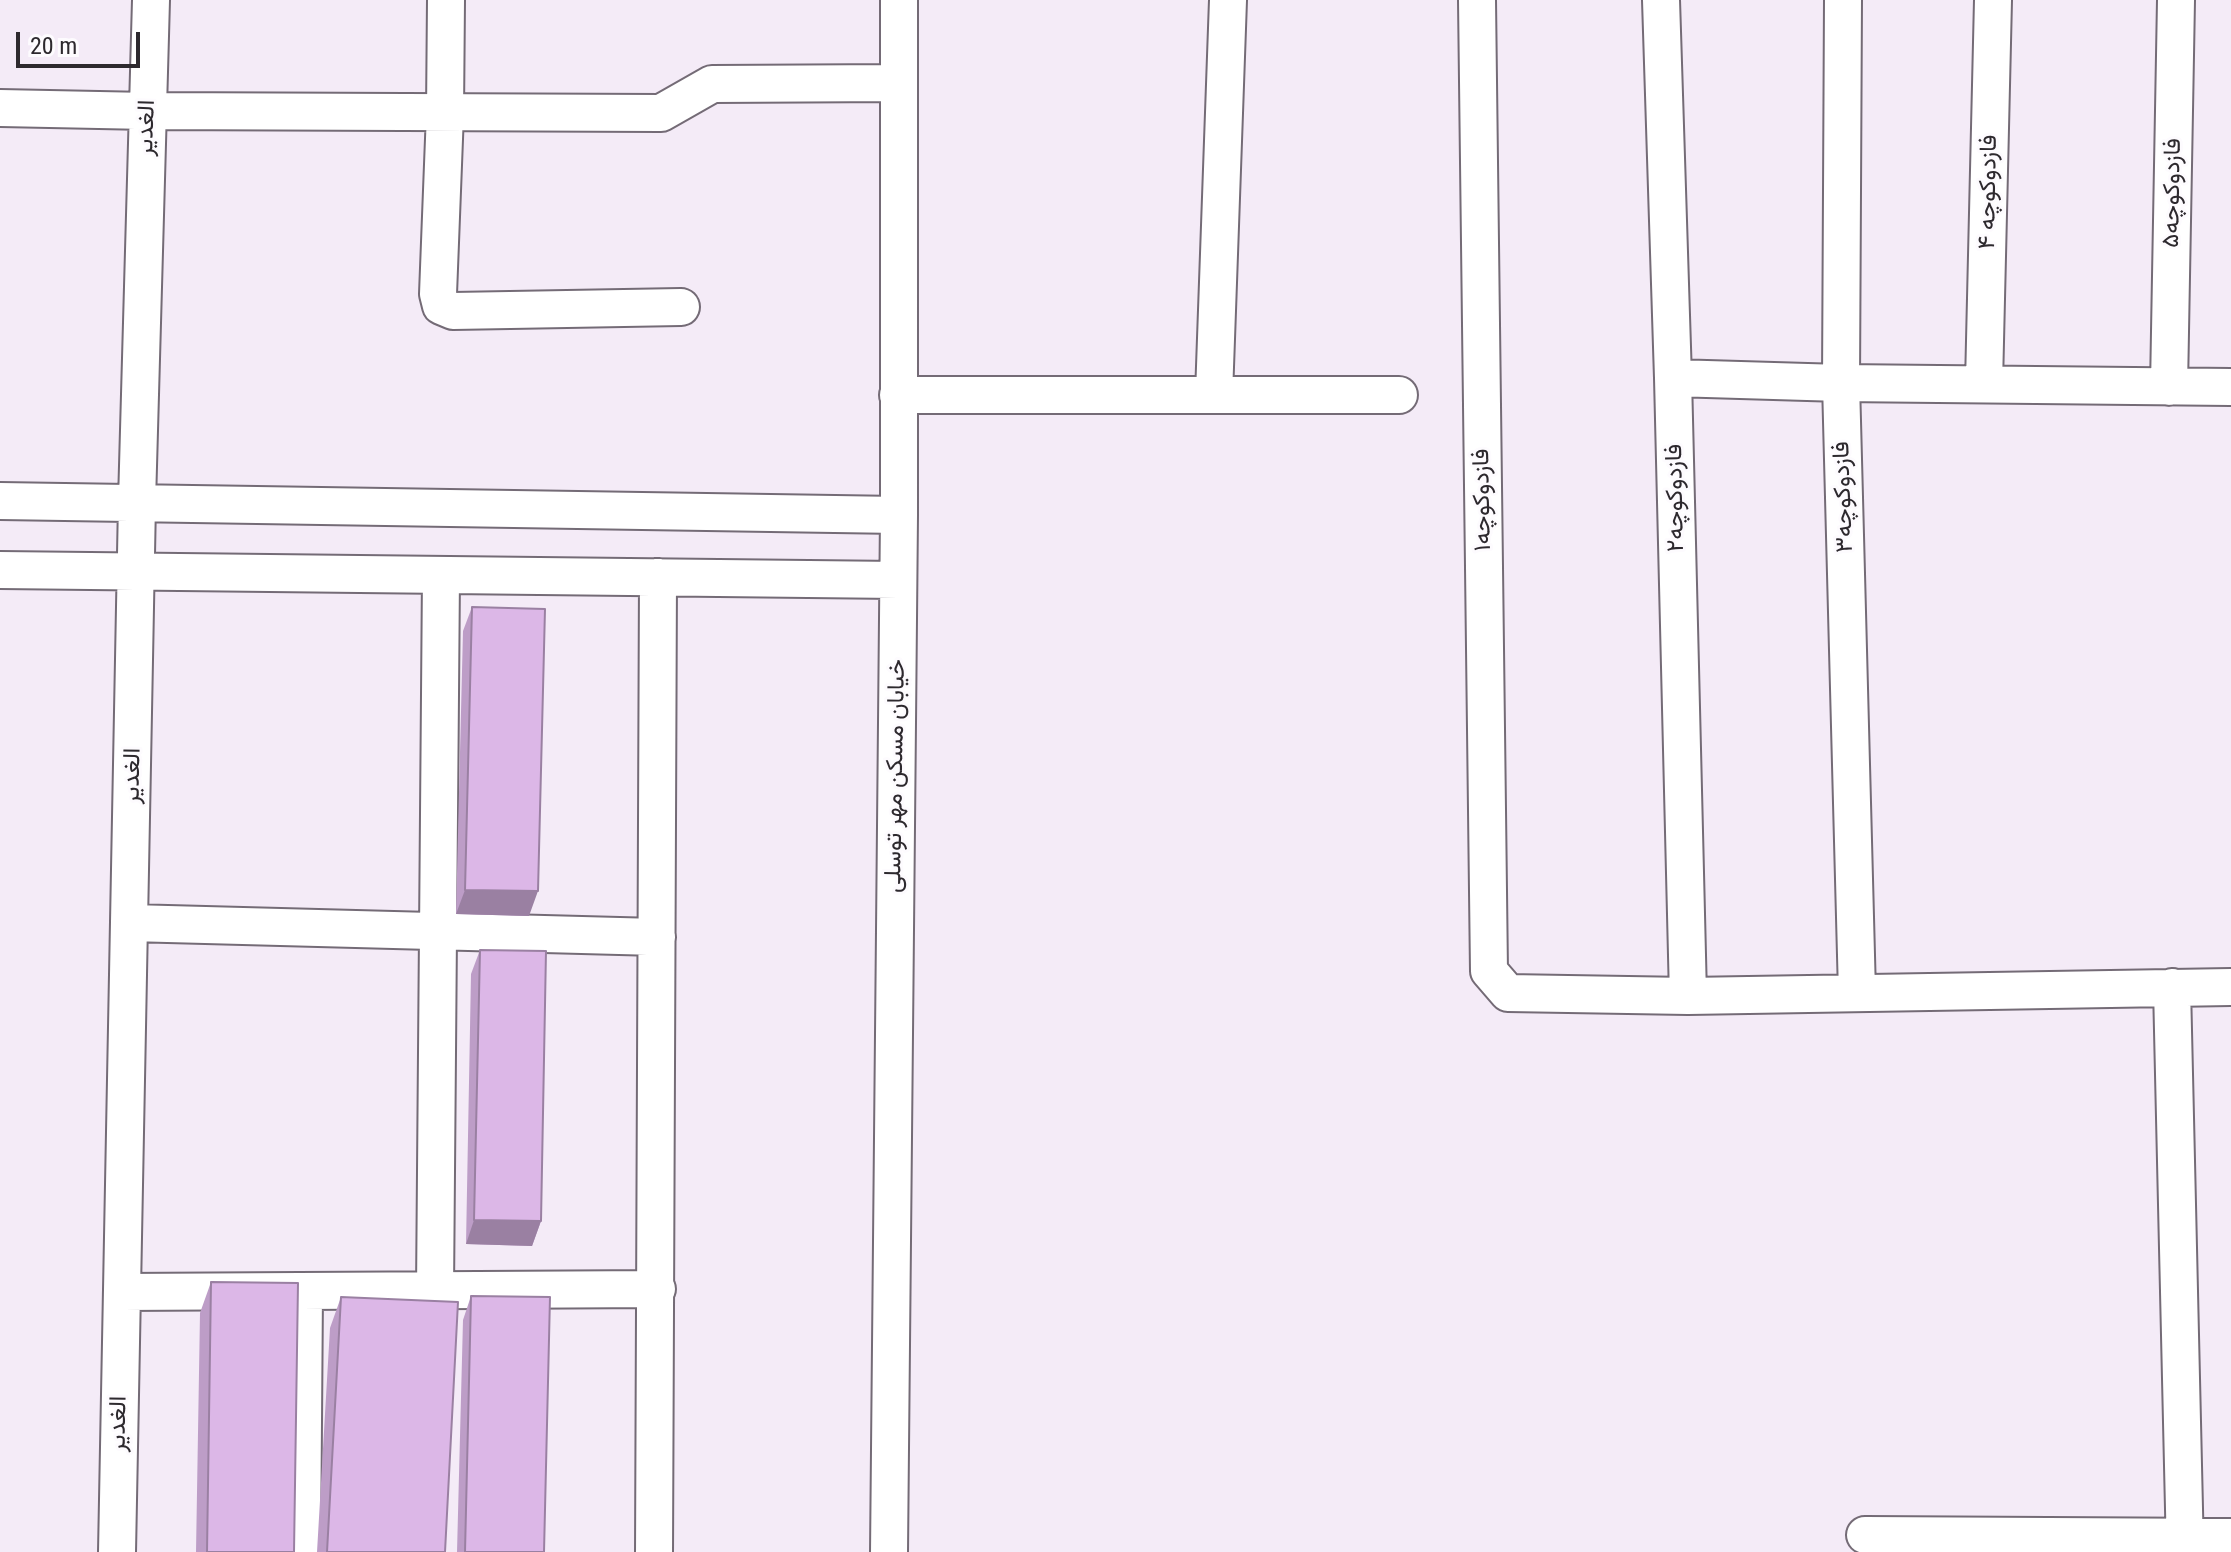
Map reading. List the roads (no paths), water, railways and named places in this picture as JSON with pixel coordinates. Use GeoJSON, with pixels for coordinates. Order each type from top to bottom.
{"type":"FeatureCollection","features":[{"type":"Feature","properties":{"kind":"street","name":"الغدیر"},"geometry":{"type":"LineString","coordinates":[[117,1552],[137,502],[151,0]]}},
{"type":"Feature","properties":{"kind":"street"},"geometry":{"type":"LineString","coordinates":[[446,0],[438,294],[441,306],[453,311],[681,307]]}},
{"type":"Feature","properties":{"kind":"street","name":"خیابان مسکن مهر توسلی"},"geometry":{"type":"LineString","coordinates":[[889,1552],[899,515],[899,0]]}},
{"type":"Feature","properties":{"kind":"street"},"geometry":{"type":"LineString","coordinates":[[1214,395],[1228,0]]}},
{"type":"Feature","properties":{"kind":"street","name":"فازدوکوچه۱"},"geometry":{"type":"LineString","coordinates":[[1477,0],[1489,971],[1508,993],[1688,996]]}},
{"type":"Feature","properties":{"kind":"street","name":"فازدوکوچه۲"},"geometry":{"type":"LineString","coordinates":[[1661,0],[1688,996]]}},
{"type":"Feature","properties":{"kind":"street","name":"فازدوکوچه۳"},"geometry":{"type":"LineString","coordinates":[[1843,0],[1841,383],[1857,993]]}},
{"type":"Feature","properties":{"kind":"street","name":"فازدوکوچه ۴"},"geometry":{"type":"LineString","coordinates":[[1984,384],[1993,0]]}},
{"type":"Feature","properties":{"kind":"street","name":"فازدوکوچه۵"},"geometry":{"type":"LineString","coordinates":[[2169,387],[2176,0]]}},
{"type":"Feature","properties":{"kind":"street"},"geometry":{"type":"LineString","coordinates":[[0,108],[661,113],[712,84],[897,83]]}},
{"type":"Feature","properties":{"kind":"street"},"geometry":{"type":"LineString","coordinates":[[1673,378],[2231,387]]}},
{"type":"Feature","properties":{"kind":"street"},"geometry":{"type":"LineString","coordinates":[[898,395],[1399,395]]}},
{"type":"Feature","properties":{"kind":"street"},"geometry":{"type":"LineString","coordinates":[[0,501],[899,515]]}},
{"type":"Feature","properties":{"kind":"street"},"geometry":{"type":"LineString","coordinates":[[0,570],[898,580]]}},
{"type":"Feature","properties":{"kind":"street"},"geometry":{"type":"LineString","coordinates":[[435,1290],[441,575]]}},
{"type":"Feature","properties":{"kind":"street"},"geometry":{"type":"LineString","coordinates":[[654,1552],[658,577]]}},
{"type":"Feature","properties":{"kind":"street"},"geometry":{"type":"LineString","coordinates":[[130,923],[657,937]]}},
{"type":"Feature","properties":{"kind":"street"},"geometry":{"type":"LineString","coordinates":[[2172,987],[2185,1544]]}},
{"type":"Feature","properties":{"kind":"street"},"geometry":{"type":"LineString","coordinates":[[1688,996],[2231,987]]}},
{"type":"Feature","properties":{"kind":"street"},"geometry":{"type":"LineString","coordinates":[[122,1292],[657,1289]]}},
{"type":"Feature","properties":{"kind":"street"},"geometry":{"type":"LineString","coordinates":[[302,1552],[304,1291]]}},
{"type":"Feature","properties":{"kind":"street"},"geometry":{"type":"LineString","coordinates":[[1865,1535],[2185,1544],[2231,1537]]}}]}
